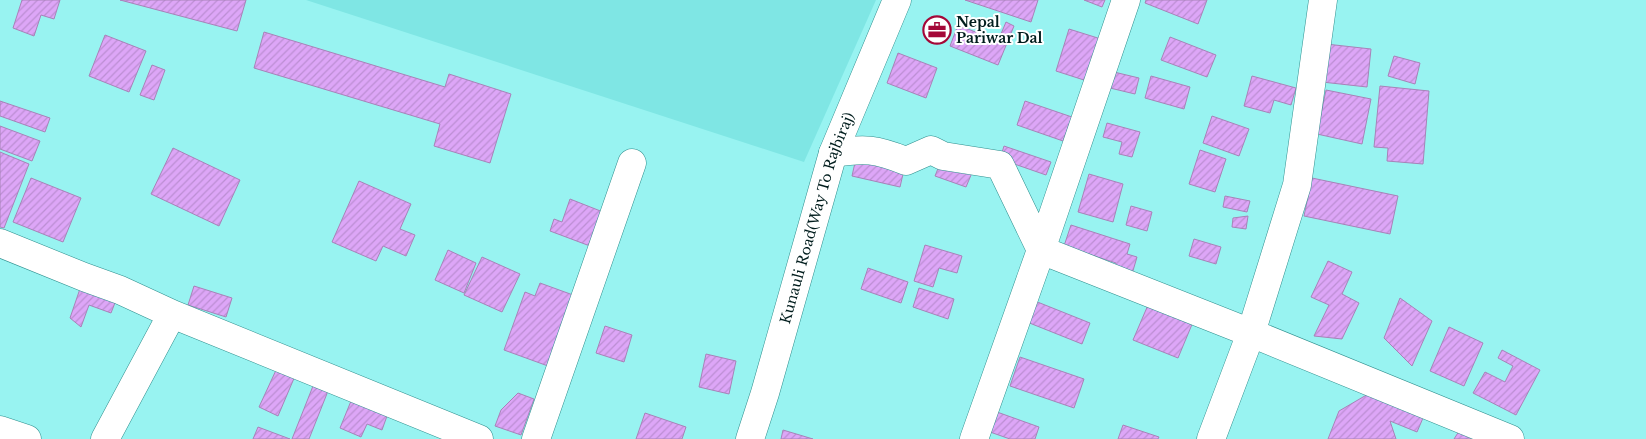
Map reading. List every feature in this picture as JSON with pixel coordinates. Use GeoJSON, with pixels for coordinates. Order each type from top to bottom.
{"type":"FeatureCollection","features":[{"type":"Feature","properties":{"kind":"street","name":"Kunauli Road(Way To Rajbiraj)"},"geometry":{"type":"LineString","coordinates":[[750,439],[765,393],[833,153],[897,0]]}},
{"type":"Feature","properties":{"kind":"street"},"geometry":{"type":"LineString","coordinates":[[974,439],[1126,0]]}},
{"type":"Feature","properties":{"kind":"street"},"geometry":{"type":"LineString","coordinates":[[1211,439],[1251,333],[1297,185],[1322,0]]}},
{"type":"Feature","properties":{"kind":"street"},"geometry":{"type":"LineString","coordinates":[[833,153],[858,149],[884,152],[906,161],[931,150],[943,156],[1000,165],[1041,250],[1251,333],[1510,439]]}},
{"type":"Feature","properties":{"kind":"street"},"geometry":{"type":"LineString","coordinates":[[536,439],[632,163]]}},
{"type":"Feature","properties":{"kind":"street"},"geometry":{"type":"LineString","coordinates":[[0,243],[120,290],[172,314],[478,439]]}},
{"type":"Feature","properties":{"kind":"street"},"geometry":{"type":"LineString","coordinates":[[105,439],[172,314]]}},
{"type":"Feature","properties":{"kind":"street"},"geometry":{"type":"LineString","coordinates":[[0,430],[27,439]]}},
{"type":"Feature","properties":{"kind":"shaded area"},"geometry":{"type":"Polygon","coordinates":[[[306,0],[876,0],[804,162],[306,0]]]}},
{"type":"Feature","properties":{"kind":"building"},"geometry":{"type":"Polygon","coordinates":[[[22,0],[60,0],[54,19],[41,15],[34,36],[13,28],[22,0]]]}},
{"type":"Feature","properties":{"kind":"building"},"geometry":{"type":"Polygon","coordinates":[[[120,0],[246,0],[237,31],[120,0]]]}},
{"type":"Feature","properties":{"kind":"building"},"geometry":{"type":"Polygon","coordinates":[[[965,0],[1038,0],[1031,22],[965,0]]]}},
{"type":"Feature","properties":{"kind":"building"},"geometry":{"type":"Polygon","coordinates":[[[1084,0],[1105,0],[1102,7],[1084,0]]]}},
{"type":"Feature","properties":{"kind":"building"},"geometry":{"type":"Polygon","coordinates":[[[1146,0],[1207,0],[1198,24],[1145,3],[1146,0]]]}},
{"type":"Feature","properties":{"kind":"building"},"geometry":{"type":"Polygon","coordinates":[[[1006,22],[1014,26],[998,65],[950,46],[958,25],[998,41],[1006,22]]]}},
{"type":"Feature","properties":{"kind":"building"},"geometry":{"type":"Polygon","coordinates":[[[1069,29],[1101,39],[1087,81],[1056,71],[1069,29]]]}},
{"type":"Feature","properties":{"kind":"building"},"geometry":{"type":"Polygon","coordinates":[[[264,32],[445,87],[449,74],[511,94],[490,163],[434,146],[440,124],[254,68],[264,32]]]}},
{"type":"Feature","properties":{"kind":"building"},"geometry":{"type":"Polygon","coordinates":[[[105,35],[146,51],[129,92],[89,76],[105,35]]]}},
{"type":"Feature","properties":{"kind":"building"},"geometry":{"type":"Polygon","coordinates":[[[1170,37],[1216,55],[1207,77],[1161,60],[1170,37]]]}},
{"type":"Feature","properties":{"kind":"building"},"geometry":{"type":"Polygon","coordinates":[[[1326,44],[1371,49],[1367,87],[1322,82],[1326,44]]]}},
{"type":"Feature","properties":{"kind":"building"},"geometry":{"type":"Polygon","coordinates":[[[898,53],[937,68],[926,98],[887,83],[898,53]]]}},
{"type":"Feature","properties":{"kind":"building"},"geometry":{"type":"Polygon","coordinates":[[[1394,56],[1420,63],[1415,84],[1388,76],[1394,56]]]}},
{"type":"Feature","properties":{"kind":"building"},"geometry":{"type":"Polygon","coordinates":[[[152,65],[165,70],[154,100],[140,95],[152,65]]]}},
{"type":"Feature","properties":{"kind":"building"},"geometry":{"type":"Polygon","coordinates":[[[1114,72],[1139,78],[1135,94],[1110,88],[1114,72]]]}},
{"type":"Feature","properties":{"kind":"building"},"geometry":{"type":"Polygon","coordinates":[[[1151,76],[1190,87],[1184,109],[1145,98],[1151,76]]]}},
{"type":"Feature","properties":{"kind":"building"},"geometry":{"type":"Polygon","coordinates":[[[1252,76],[1296,88],[1291,105],[1274,100],[1270,113],[1244,106],[1252,76]]]}},
{"type":"Feature","properties":{"kind":"building"},"geometry":{"type":"Polygon","coordinates":[[[1380,86],[1429,91],[1423,164],[1387,161],[1388,148],[1374,147],[1380,86]]]}},
{"type":"Feature","properties":{"kind":"building"},"geometry":{"type":"Polygon","coordinates":[[[1326,90],[1371,99],[1362,144],[1317,134],[1326,90]]]}},
{"type":"Feature","properties":{"kind":"building"},"geometry":{"type":"Polygon","coordinates":[[[0,101],[50,118],[45,132],[0,116],[0,101]]]}},
{"type":"Feature","properties":{"kind":"building"},"geometry":{"type":"Polygon","coordinates":[[[1025,101],[1072,117],[1063,141],[1017,125],[1025,101]]]}},
{"type":"Feature","properties":{"kind":"building"},"geometry":{"type":"Polygon","coordinates":[[[1212,116],[1249,129],[1239,156],[1203,143],[1212,116]]]}},
{"type":"Feature","properties":{"kind":"building"},"geometry":{"type":"Polygon","coordinates":[[[1107,123],[1140,132],[1132,157],[1119,154],[1122,142],[1103,137],[1107,123]]]}},
{"type":"Feature","properties":{"kind":"building"},"geometry":{"type":"Polygon","coordinates":[[[0,126],[40,141],[32,161],[0,149],[0,126]]]}},
{"type":"Feature","properties":{"kind":"building"},"geometry":{"type":"Polygon","coordinates":[[[1004,146],[1051,162],[1046,175],[1000,159],[1004,146]]]}},
{"type":"Feature","properties":{"kind":"building"},"geometry":{"type":"Polygon","coordinates":[[[173,148],[240,180],[219,226],[151,194],[173,148]]]}},
{"type":"Feature","properties":{"kind":"building"},"geometry":{"type":"Polygon","coordinates":[[[858,149],[906,161],[900,187],[852,176],[858,149]]]}},
{"type":"Feature","properties":{"kind":"building"},"geometry":{"type":"Polygon","coordinates":[[[1200,150],[1226,159],[1215,192],[1189,184],[1200,150]]]}},
{"type":"Feature","properties":{"kind":"building"},"geometry":{"type":"Polygon","coordinates":[[[0,152],[29,164],[4,228],[0,227],[0,152]]]}},
{"type":"Feature","properties":{"kind":"building"},"geometry":{"type":"Polygon","coordinates":[[[943,156],[974,168],[966,187],[935,176],[943,156]]]}},
{"type":"Feature","properties":{"kind":"building"},"geometry":{"type":"Polygon","coordinates":[[[1089,174],[1123,184],[1113,222],[1078,212],[1089,174]]]}},
{"type":"Feature","properties":{"kind":"building"},"geometry":{"type":"Polygon","coordinates":[[[31,178],[81,198],[63,242],[13,222],[31,178]]]}},
{"type":"Feature","properties":{"kind":"building"},"geometry":{"type":"Polygon","coordinates":[[[1312,178],[1398,196],[1390,234],[1304,216],[1312,178]]]}},
{"type":"Feature","properties":{"kind":"building"},"geometry":{"type":"Polygon","coordinates":[[[359,181],[411,204],[400,229],[415,235],[406,256],[383,246],[376,261],[332,242],[359,181]]]}},
{"type":"Feature","properties":{"kind":"building"},"geometry":{"type":"Polygon","coordinates":[[[1225,196],[1250,201],[1247,212],[1223,207],[1225,196]]]}},
{"type":"Feature","properties":{"kind":"building"},"geometry":{"type":"Polygon","coordinates":[[[570,199],[603,212],[590,246],[550,231],[554,219],[562,222],[570,199]]]}},
{"type":"Feature","properties":{"kind":"building"},"geometry":{"type":"Polygon","coordinates":[[[1131,206],[1152,212],[1147,231],[1126,225],[1131,206]]]}},
{"type":"Feature","properties":{"kind":"building"},"geometry":{"type":"Polygon","coordinates":[[[1248,216],[1246,229],[1232,227],[1233,218],[1248,216]]]}},
{"type":"Feature","properties":{"kind":"building"},"geometry":{"type":"Polygon","coordinates":[[[1071,225],[1130,244],[1127,254],[1137,257],[1130,281],[1112,275],[1116,263],[1064,246],[1071,225]]]}},
{"type":"Feature","properties":{"kind":"building"},"geometry":{"type":"Polygon","coordinates":[[[1194,239],[1221,247],[1216,264],[1189,256],[1194,239]]]}},
{"type":"Feature","properties":{"kind":"building"},"geometry":{"type":"Polygon","coordinates":[[[925,245],[962,256],[957,273],[939,268],[933,287],[914,281],[925,245]]]}},
{"type":"Feature","properties":{"kind":"building"},"geometry":{"type":"Polygon","coordinates":[[[448,250],[476,263],[464,293],[435,280],[448,250]]]}},
{"type":"Feature","properties":{"kind":"building"},"geometry":{"type":"Polygon","coordinates":[[[482,257],[520,274],[502,312],[464,295],[482,257]]]}},
{"type":"Feature","properties":{"kind":"building"},"geometry":{"type":"Polygon","coordinates":[[[1328,261],[1352,272],[1342,294],[1359,303],[1342,339],[1314,336],[1329,305],[1311,297],[1328,261]]]}},
{"type":"Feature","properties":{"kind":"building"},"geometry":{"type":"Polygon","coordinates":[[[868,268],[908,282],[901,303],[861,289],[868,268]]]}},
{"type":"Feature","properties":{"kind":"building"},"geometry":{"type":"Polygon","coordinates":[[[84,277],[120,290],[111,313],[89,305],[81,327],[70,318],[84,277]]]}},
{"type":"Feature","properties":{"kind":"building"},"geometry":{"type":"Polygon","coordinates":[[[540,283],[573,295],[548,366],[504,350],[525,292],[535,296],[540,283]]]}},
{"type":"Feature","properties":{"kind":"building"},"geometry":{"type":"Polygon","coordinates":[[[194,286],[232,298],[226,317],[188,305],[194,286]]]}},
{"type":"Feature","properties":{"kind":"building"},"geometry":{"type":"Polygon","coordinates":[[[919,288],[954,299],[948,319],[913,307],[919,288]]]}},
{"type":"Feature","properties":{"kind":"building"},"geometry":{"type":"Polygon","coordinates":[[[1400,298],[1432,321],[1412,366],[1384,338],[1400,298]]]}},
{"type":"Feature","properties":{"kind":"building"},"geometry":{"type":"Polygon","coordinates":[[[1035,301],[1090,323],[1082,344],[1027,322],[1035,301]]]}},
{"type":"Feature","properties":{"kind":"building"},"geometry":{"type":"Polygon","coordinates":[[[1148,305],[1193,322],[1178,358],[1133,340],[1148,305]]]}},
{"type":"Feature","properties":{"kind":"building"},"geometry":{"type":"Polygon","coordinates":[[[605,326],[632,335],[624,362],[596,353],[605,326]]]}},
{"type":"Feature","properties":{"kind":"building"},"geometry":{"type":"Polygon","coordinates":[[[1449,327],[1483,343],[1464,386],[1430,371],[1449,327]]]}},
{"type":"Feature","properties":{"kind":"building"},"geometry":{"type":"Polygon","coordinates":[[[1502,350],[1540,370],[1516,415],[1473,393],[1485,372],[1505,382],[1513,366],[1498,358],[1502,350]]]}},
{"type":"Feature","properties":{"kind":"building"},"geometry":{"type":"Polygon","coordinates":[[[706,354],[736,361],[729,394],[699,387],[706,354]]]}},
{"type":"Feature","properties":{"kind":"building"},"geometry":{"type":"Polygon","coordinates":[[[1020,357],[1084,379],[1074,408],[1010,386],[1020,357]]]}},
{"type":"Feature","properties":{"kind":"building"},"geometry":{"type":"Polygon","coordinates":[[[277,368],[295,376],[278,416],[259,407],[277,368]]]}},
{"type":"Feature","properties":{"kind":"building"},"geometry":{"type":"Polygon","coordinates":[[[313,386],[328,391],[309,439],[292,439],[313,386]]]}},
{"type":"Feature","properties":{"kind":"building"},"geometry":{"type":"Polygon","coordinates":[[[1375,390],[1426,411],[1417,432],[1390,421],[1396,439],[1328,439],[1339,411],[1375,390]]]}},
{"type":"Feature","properties":{"kind":"building"},"geometry":{"type":"Polygon","coordinates":[[[518,393],[534,399],[521,435],[495,426],[501,410],[518,393]]]}},
{"type":"Feature","properties":{"kind":"building"},"geometry":{"type":"Polygon","coordinates":[[[351,401],[387,416],[382,430],[367,424],[361,437],[340,428],[351,401]]]}},
{"type":"Feature","properties":{"kind":"building"},"geometry":{"type":"Polygon","coordinates":[[[997,412],[1039,427],[1035,439],[1010,439],[990,432],[997,412]]]}},
{"type":"Feature","properties":{"kind":"building"},"geometry":{"type":"Polygon","coordinates":[[[645,413],[686,427],[682,439],[636,439],[645,413]]]}},
{"type":"Feature","properties":{"kind":"building"},"geometry":{"type":"Polygon","coordinates":[[[1123,425],[1159,437],[1158,439],[1118,439],[1123,425]]]}},
{"type":"Feature","properties":{"kind":"building"},"geometry":{"type":"Polygon","coordinates":[[[1463,425],[1473,439],[1454,439],[1463,425]]]}},
{"type":"Feature","properties":{"kind":"building"},"geometry":{"type":"Polygon","coordinates":[[[258,427],[290,439],[253,439],[258,427]]]}},
{"type":"Feature","properties":{"kind":"building"},"geometry":{"type":"Polygon","coordinates":[[[783,430],[813,439],[781,439],[783,430]]]}},
{"type":"Feature","properties":{"kind":"place","name":"Nepal Pariwar Dal"},"geometry":{"type":"Point","coordinates":[937,30]}}]}
